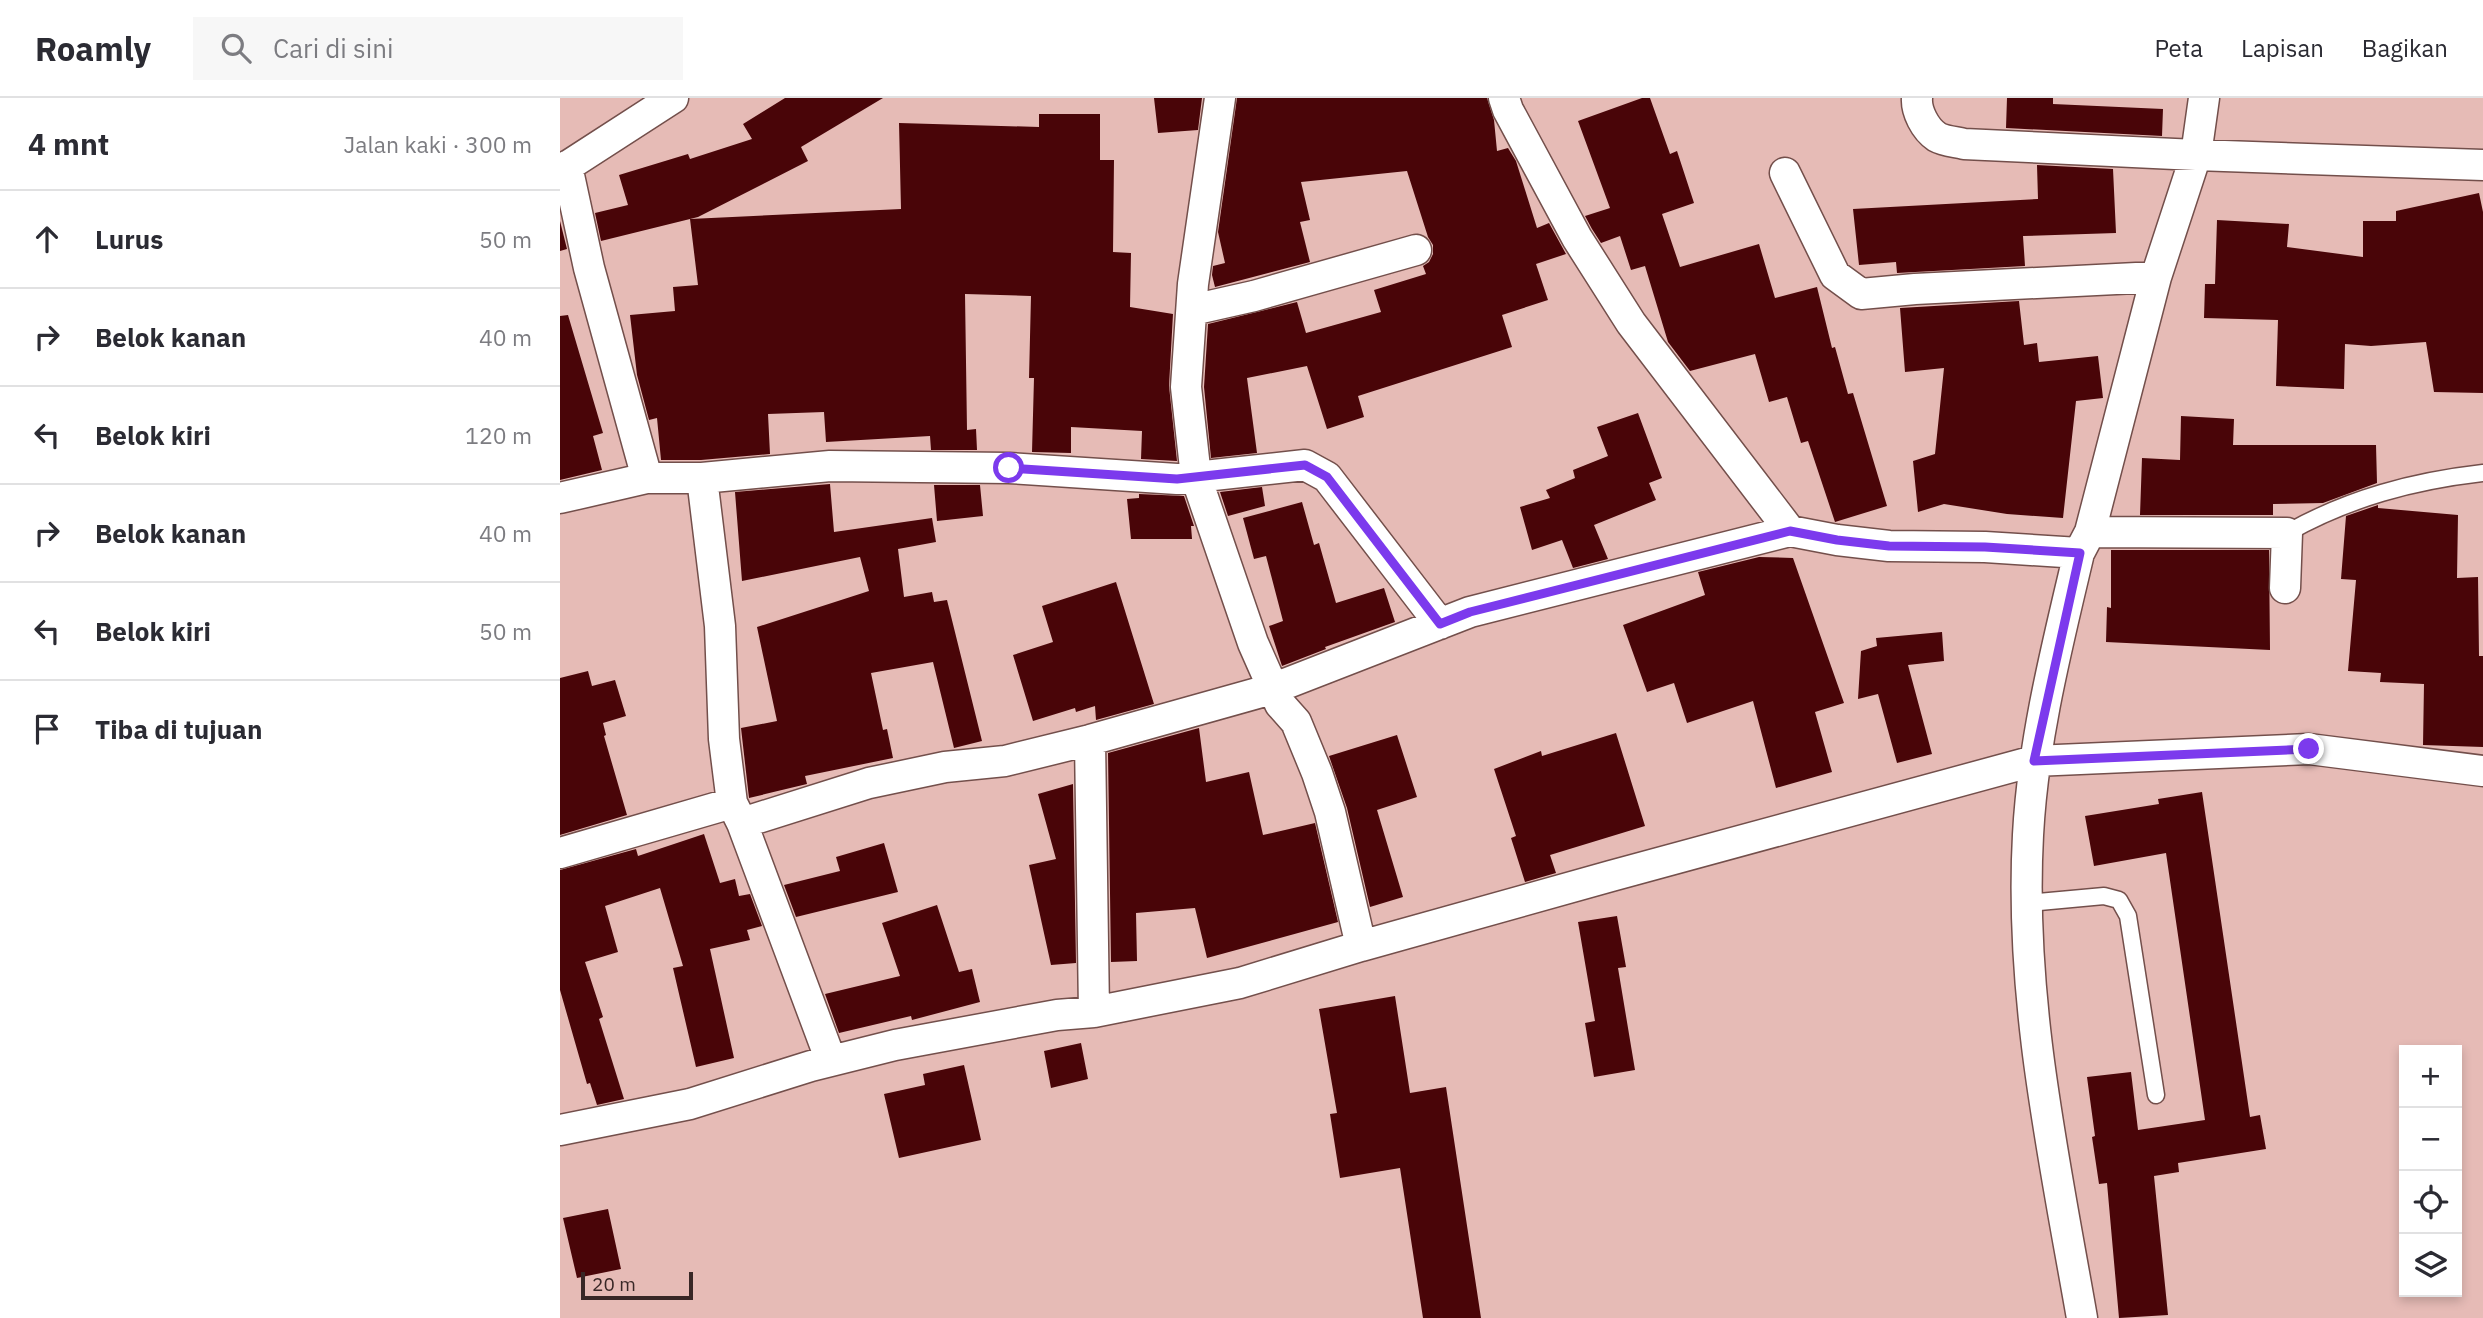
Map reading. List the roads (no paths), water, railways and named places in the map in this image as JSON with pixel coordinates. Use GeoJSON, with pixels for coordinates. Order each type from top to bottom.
{"type":"FeatureCollection","features":[{"type":"Feature","properties":{"kind":"street"},"geometry":{"type":"LineString","coordinates":[[647,478],[564,168],[673,98]]}},
{"type":"Feature","properties":{"kind":"street"},"geometry":{"type":"LineString","coordinates":[[1220,98],[1193,284],[1186,387],[1196,477],[1239,606],[1272,689],[1285,712],[1296,722],[1326,799],[1361,946]]}},
{"type":"Feature","properties":{"kind":"street"},"geometry":{"type":"LineString","coordinates":[[1504,98],[1577,238],[1631,323],[1790,531]]}},
{"type":"Feature","properties":{"kind":"street"},"geometry":{"type":"LineString","coordinates":[[1917,98],[1917,106],[1924,123],[1937,137],[1964,145],[2483,165]]}},
{"type":"Feature","properties":{"kind":"street"},"geometry":{"type":"LineString","coordinates":[[2082,1318],[2039,1072],[2028,940],[2028,835],[2034,761],[2085,543],[2156,277],[2196,155],[2204,98]]}},
{"type":"Feature","properties":{"kind":"street"},"geometry":{"type":"LineString","coordinates":[[1784,173],[1835,275],[1861,294],[2156,277]]}},
{"type":"Feature","properties":{"kind":"street"},"geometry":{"type":"LineString","coordinates":[[1192,310],[1255,296],[1416,250]]}},
{"type":"Feature","properties":{"kind":"street"},"geometry":{"type":"LineString","coordinates":[[560,498],[647,478],[702,478],[830,466],[1009,468],[1132,477],[1196,477],[1305,465],[1327,477],[1440,624]]}},
{"type":"Feature","properties":{"kind":"street"},"geometry":{"type":"LineString","coordinates":[[702,478],[720,626],[724,739],[737,813],[831,1061]]}},
{"type":"Feature","properties":{"kind":"street"},"geometry":{"type":"LineString","coordinates":[[560,853],[869,783],[945,767],[1005,761],[1090,740],[1272,689],[1470,612],[1790,531],[1889,546],[1985,547],[2287,533],[2285,588]]}},
{"type":"Feature","properties":{"kind":"street"},"geometry":{"type":"LineString","coordinates":[[1090,740],[1094,1012]]}},
{"type":"Feature","properties":{"kind":"street"},"geometry":{"type":"LineString","coordinates":[[560,1130],[690,1104],[831,1061],[895,1045],[1057,1016],[1094,1012],[1240,983],[1361,946],[2034,761],[2309,749],[2483,771]]}},
{"type":"Feature","properties":{"kind":"lane"},"geometry":{"type":"LineString","coordinates":[[2287,533],[2311,520],[2387,491],[2430,479],[2483,473]]}},
{"type":"Feature","properties":{"kind":"lane"},"geometry":{"type":"LineString","coordinates":[[2028,903],[2104,896],[2119,900],[2129,916],[2156,1095]]}}]}
